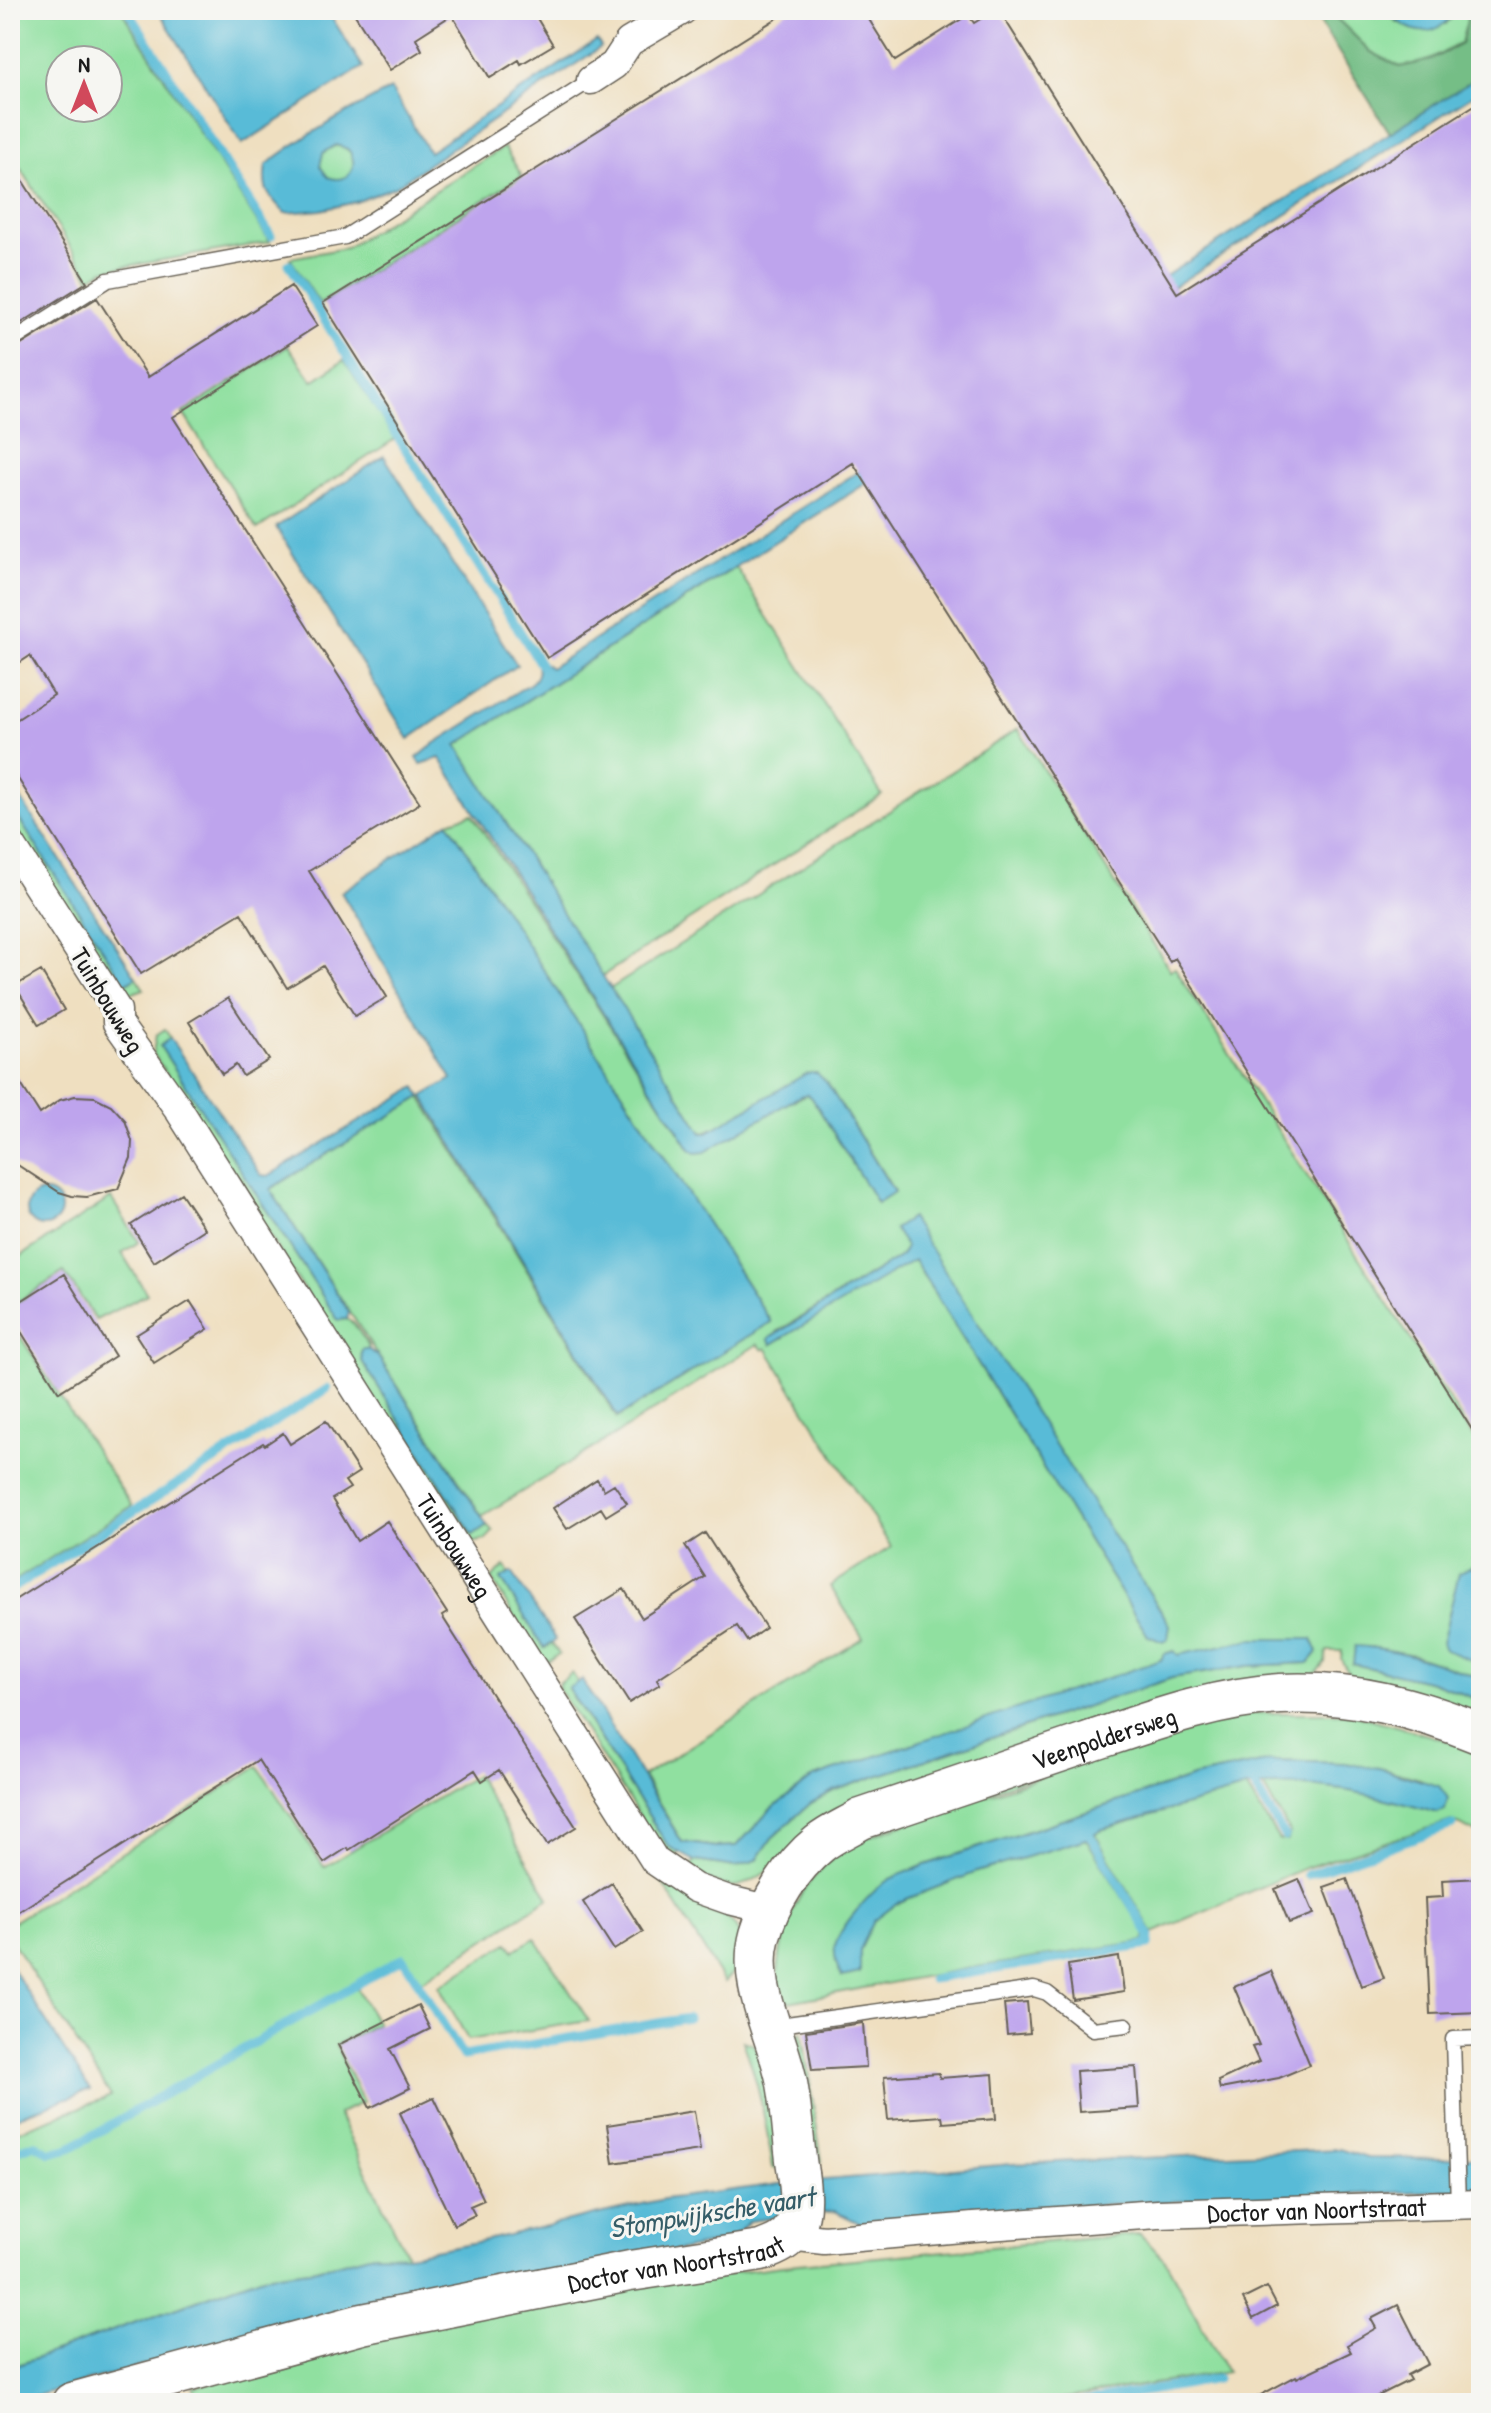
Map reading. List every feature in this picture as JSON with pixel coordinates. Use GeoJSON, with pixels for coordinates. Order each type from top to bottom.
{"type":"FeatureCollection","features":[{"type":"Feature","properties":{"kind":"street"},"geometry":{"type":"LineString","coordinates":[[591,80],[614,65],[629,42],[683,10]]}},
{"type":"Feature","properties":{"kind":"street","name":"Tuinbouwweg"},"geometry":{"type":"LineString","coordinates":[[10,843],[117,1010],[117,1023],[177,1107],[655,1861],[695,1888],[770,1910]]}},
{"type":"Feature","properties":{"kind":"street","name":"Veenpoldersweg"},"geometry":{"type":"LineString","coordinates":[[770,1910],[787,1879],[820,1843],[861,1819],[1146,1723],[1233,1699],[1281,1694],[1329,1695],[1386,1702],[1437,1716],[1481,1734]]}},
{"type":"Feature","properties":{"kind":"street"},"geometry":{"type":"LineString","coordinates":[[770,1910],[760,1937],[757,1969],[769,2026],[786,2081],[798,2173],[794,2228]]}},
{"type":"Feature","properties":{"kind":"street","name":"Doctor van Noortstraat"},"geometry":{"type":"LineString","coordinates":[[72,2403],[362,2324],[630,2271],[761,2251],[779,2244],[794,2228],[824,2240],[1142,2215],[1465,2200]]}},
{"type":"Feature","properties":{"kind":"lane"},"geometry":{"type":"LineString","coordinates":[[10,342],[108,280],[345,237],[591,80]]}},
{"type":"Feature","properties":{"kind":"lane"},"geometry":{"type":"LineString","coordinates":[[769,2026],[1034,1989],[1047,1993],[1093,2029],[1126,2025]]}},
{"type":"Feature","properties":{"kind":"lane"},"geometry":{"type":"LineString","coordinates":[[1465,2200],[1456,2146],[1453,2039],[1481,2038]]}},
{"type":"Feature","properties":{"kind":"green space"},"geometry":{"type":"Polygon","coordinates":[[[10,10],[121,10],[270,242],[104,270],[90,278],[10,151],[10,10]]]}},
{"type":"Feature","properties":{"kind":"green space"},"geometry":{"type":"Polygon","coordinates":[[[1325,10],[1371,52],[1400,67],[1430,60],[1461,44],[1467,21],[1466,10],[1481,10],[1481,75],[1390,133],[1315,15],[1325,10]]]}},
{"type":"Feature","properties":{"kind":"green space"},"geometry":{"type":"Polygon","coordinates":[[[1328,10],[1385,10],[1398,23],[1446,24],[1458,10],[1466,10],[1467,21],[1461,43],[1430,60],[1400,67],[1371,52],[1328,10]]]}},
{"type":"Feature","properties":{"kind":"green space"},"geometry":{"type":"Polygon","coordinates":[[[337,146],[349,151],[354,163],[349,175],[337,180],[325,175],[320,163],[325,151],[337,146]]]}},
{"type":"Feature","properties":{"kind":"green space"},"geometry":{"type":"Polygon","coordinates":[[[504,147],[522,176],[320,304],[290,258],[346,248],[504,147]]]}},
{"type":"Feature","properties":{"kind":"green space"},"geometry":{"type":"Polygon","coordinates":[[[288,346],[313,381],[344,360],[395,439],[257,529],[183,413],[288,346]]]}},
{"type":"Feature","properties":{"kind":"green space"},"geometry":{"type":"Polygon","coordinates":[[[736,567],[882,795],[602,976],[457,745],[736,567]]]}},
{"type":"Feature","properties":{"kind":"green space"},"geometry":{"type":"Polygon","coordinates":[[[1018,729],[1170,970],[1175,968],[1481,1450],[1481,1678],[1414,1655],[1371,1647],[1353,1664],[1432,1682],[1481,1701],[1481,1716],[1351,1679],[1341,1659],[1342,1651],[1327,1651],[1325,1662],[1312,1678],[771,1868],[748,1883],[721,1885],[686,1872],[695,1861],[735,1867],[757,1860],[772,1838],[794,1818],[811,1803],[835,1790],[1172,1678],[1247,1666],[1309,1663],[1178,1655],[1174,1651],[1164,1654],[1161,1660],[771,1809],[737,1846],[716,1847],[682,1842],[643,1776],[863,1638],[830,1586],[891,1547],[766,1348],[763,1350],[758,1344],[482,1516],[270,1189],[421,1097],[617,1418],[771,1322],[448,822],[472,814],[690,1149],[807,1094],[877,1203],[894,1191],[827,1083],[702,1133],[610,989],[1018,729]],[[906,1247],[902,1255],[777,1332],[772,1344],[913,1259],[1148,1636],[906,1247]]]}},
{"type":"Feature","properties":{"kind":"green space"},"geometry":{"type":"Polygon","coordinates":[[[10,805],[125,984],[136,977],[144,989],[119,998],[10,828],[10,805]]]}},
{"type":"Feature","properties":{"kind":"green space"},"geometry":{"type":"Polygon","coordinates":[[[165,1029],[170,1038],[160,1046],[338,1320],[347,1319],[354,1324],[368,1345],[369,1350],[362,1361],[472,1535],[487,1525],[493,1531],[486,1540],[466,1544],[153,1053],[156,1035],[165,1029]]]}},
{"type":"Feature","properties":{"kind":"green space"},"geometry":{"type":"Polygon","coordinates":[[[111,1198],[139,1242],[122,1253],[147,1294],[96,1320],[64,1272],[10,1307],[10,1263],[111,1198]]]}},
{"type":"Feature","properties":{"kind":"green space"},"geometry":{"type":"Polygon","coordinates":[[[10,1321],[132,1506],[10,1584],[10,1321]]]}},
{"type":"Feature","properties":{"kind":"green space"},"geometry":{"type":"Polygon","coordinates":[[[505,1566],[509,1573],[501,1579],[545,1648],[552,1643],[559,1654],[546,1662],[538,1661],[492,1578],[505,1566]]]}},
{"type":"Feature","properties":{"kind":"green space"},"geometry":{"type":"Polygon","coordinates":[[[572,1673],[578,1683],[568,1689],[668,1846],[679,1853],[672,1860],[663,1853],[558,1688],[559,1683],[572,1673]]]}},
{"type":"Feature","properties":{"kind":"green space"},"geometry":{"type":"Polygon","coordinates":[[[1249,1713],[1350,1713],[1481,1750],[1481,1835],[1451,1821],[1305,1868],[1153,1933],[1095,1834],[1100,1830],[1246,1787],[1279,1840],[1288,1841],[1290,1832],[1262,1785],[1309,1785],[1378,1795],[1437,1813],[1421,1779],[1343,1763],[1271,1761],[1193,1777],[888,1880],[868,1931],[888,1909],[911,1897],[1006,1862],[1086,1839],[1145,1933],[1145,1941],[970,1968],[778,2004],[781,1950],[798,1900],[820,1870],[853,1842],[1184,1726],[1249,1713]]]}},
{"type":"Feature","properties":{"kind":"green space"},"geometry":{"type":"Polygon","coordinates":[[[258,1766],[324,1867],[476,1775],[549,1898],[421,1981],[403,1958],[356,1986],[377,2024],[336,2045],[363,2102],[338,2114],[407,2255],[373,2254],[317,2269],[263,2276],[10,2368],[10,2154],[16,2151],[10,2152],[10,2134],[111,2096],[10,1938],[10,1924],[258,1766]]]}},
{"type":"Feature","properties":{"kind":"green space"},"geometry":{"type":"Polygon","coordinates":[[[658,1876],[704,1900],[734,1925],[740,1938],[740,1965],[724,1982],[658,1876]]]}},
{"type":"Feature","properties":{"kind":"green space"},"geometry":{"type":"Polygon","coordinates":[[[535,1938],[589,2021],[468,2040],[439,1986],[508,1943],[514,1950],[535,1938]]]}},
{"type":"Feature","properties":{"kind":"green space"},"geometry":{"type":"Polygon","coordinates":[[[802,2031],[822,2162],[814,2163],[787,2045],[802,2031]]]}},
{"type":"Feature","properties":{"kind":"green space"},"geometry":{"type":"Polygon","coordinates":[[[743,2041],[755,2045],[768,2075],[784,2167],[773,2168],[758,2088],[743,2041]]]}},
{"type":"Feature","properties":{"kind":"green space"},"geometry":{"type":"Polygon","coordinates":[[[1140,2234],[1165,2260],[1227,2372],[1036,2403],[198,2403],[193,2387],[550,2296],[798,2264],[1140,2234]]]}},
{"type":"Feature","properties":{"kind":"water"},"geometry":{"type":"Polygon","coordinates":[[[158,10],[327,10],[363,67],[242,144],[158,10]]]}},
{"type":"Feature","properties":{"kind":"water"},"geometry":{"type":"Polygon","coordinates":[[[1385,10],[1458,10],[1440,27],[1422,31],[1404,25],[1385,10]]]}},
{"type":"Feature","properties":{"kind":"water"},"geometry":{"type":"Polygon","coordinates":[[[597,40],[601,47],[396,186],[356,202],[321,210],[285,213],[270,197],[266,187],[266,165],[311,133],[391,89],[429,152],[597,40]],[[336,145],[323,153],[320,166],[328,177],[341,179],[350,173],[353,162],[348,149],[336,145]]]}},
{"type":"Feature","properties":{"kind":"water"},"geometry":{"type":"Polygon","coordinates":[[[1481,75],[1481,90],[457,745],[702,1133],[807,1073],[817,1073],[827,1083],[894,1192],[877,1203],[807,1094],[705,1152],[696,1153],[690,1149],[440,758],[421,764],[417,758],[531,683],[537,674],[536,657],[550,668],[1481,75]]]}},
{"type":"Feature","properties":{"kind":"water"},"geometry":{"type":"Polygon","coordinates":[[[384,456],[517,665],[409,739],[276,527],[384,456]]]}},
{"type":"Feature","properties":{"kind":"water"},"geometry":{"type":"Polygon","coordinates":[[[10,782],[136,977],[125,984],[10,805],[10,782]]]}},
{"type":"Feature","properties":{"kind":"water"},"geometry":{"type":"Polygon","coordinates":[[[448,822],[771,1322],[618,1417],[423,1096],[452,1079],[341,892],[448,822]]]}},
{"type":"Feature","properties":{"kind":"water"},"geometry":{"type":"Polygon","coordinates":[[[170,1038],[261,1175],[268,1176],[416,1087],[421,1097],[270,1189],[349,1312],[347,1319],[338,1320],[160,1046],[170,1038]]]}},
{"type":"Feature","properties":{"kind":"water"},"geometry":{"type":"Polygon","coordinates":[[[44,1192],[56,1197],[61,1209],[56,1221],[44,1226],[32,1221],[27,1209],[32,1197],[44,1192]]]}},
{"type":"Feature","properties":{"kind":"water"},"geometry":{"type":"Polygon","coordinates":[[[911,1218],[1170,1625],[1168,1639],[1163,1642],[1148,1636],[914,1260],[772,1344],[768,1339],[902,1255],[906,1247],[894,1229],[911,1218]]]}},
{"type":"Feature","properties":{"kind":"water"},"geometry":{"type":"Polygon","coordinates":[[[363,1349],[377,1355],[487,1525],[473,1535],[362,1361],[363,1349]]]}},
{"type":"Feature","properties":{"kind":"water"},"geometry":{"type":"Polygon","coordinates":[[[1481,1562],[1481,1664],[1445,1650],[1442,1643],[1459,1573],[1481,1562]]]}},
{"type":"Feature","properties":{"kind":"water"},"geometry":{"type":"Polygon","coordinates":[[[512,1572],[556,1640],[544,1648],[501,1579],[512,1572]]]}},
{"type":"Feature","properties":{"kind":"water"},"geometry":{"type":"Polygon","coordinates":[[[1252,1639],[1312,1639],[1318,1652],[1309,1663],[1247,1666],[1172,1678],[835,1790],[811,1803],[794,1818],[772,1838],[757,1860],[735,1867],[695,1861],[668,1846],[568,1688],[582,1680],[682,1842],[716,1847],[737,1846],[771,1809],[814,1777],[1161,1660],[1164,1654],[1174,1651],[1178,1655],[1252,1639]]]}},
{"type":"Feature","properties":{"kind":"water"},"geometry":{"type":"Polygon","coordinates":[[[1355,1646],[1403,1653],[1481,1678],[1481,1701],[1432,1682],[1353,1664],[1355,1646]]]}},
{"type":"Feature","properties":{"kind":"water"},"geometry":{"type":"Polygon","coordinates":[[[1271,1761],[1344,1763],[1379,1768],[1439,1786],[1448,1798],[1445,1810],[1437,1813],[1343,1790],[1296,1786],[1246,1788],[1100,1830],[1086,1839],[977,1872],[899,1902],[874,1921],[860,1950],[860,1973],[842,1977],[840,1974],[835,1947],[842,1930],[857,1910],[890,1879],[1193,1777],[1271,1761]]]}},
{"type":"Feature","properties":{"kind":"water"},"geometry":{"type":"Polygon","coordinates":[[[10,1965],[90,2090],[10,2119],[10,1965]]]}},
{"type":"Feature","properties":{"kind":"water","name":"Stompwijksche vaart"},"geometry":{"type":"Polygon","coordinates":[[[1339,2149],[1367,2158],[1481,2156],[1481,2189],[1111,2204],[859,2223],[835,2211],[749,2221],[732,2240],[271,2330],[10,2403],[10,2368],[263,2276],[317,2269],[373,2254],[407,2255],[664,2199],[779,2184],[1012,2164],[1339,2149]]]}},
{"type":"Feature","properties":{"kind":"building"},"geometry":{"type":"Polygon","coordinates":[[[352,10],[532,10],[553,45],[521,64],[519,60],[490,78],[452,15],[416,38],[422,50],[390,70],[352,10]]]}},
{"type":"Feature","properties":{"kind":"building"},"geometry":{"type":"Polygon","coordinates":[[[790,10],[863,10],[895,61],[968,15],[974,23],[999,10],[1177,293],[1481,101],[1481,1444],[1175,958],[1170,962],[853,463],[547,658],[323,303],[790,10]]]}},
{"type":"Feature","properties":{"kind":"building"},"geometry":{"type":"Polygon","coordinates":[[[10,161],[87,282],[10,330],[10,161]]]}},
{"type":"Feature","properties":{"kind":"building"},"geometry":{"type":"Polygon","coordinates":[[[291,286],[317,326],[173,417],[420,803],[309,871],[387,997],[355,1016],[323,966],[287,988],[241,913],[141,974],[10,766],[10,724],[54,695],[30,656],[10,669],[10,352],[97,298],[148,377],[291,286]]]}},
{"type":"Feature","properties":{"kind":"building"},"geometry":{"type":"Polygon","coordinates":[[[41,971],[64,1010],[39,1025],[15,986],[41,971]]]}},
{"type":"Feature","properties":{"kind":"building"},"geometry":{"type":"Polygon","coordinates":[[[228,998],[269,1060],[243,1076],[236,1065],[222,1074],[189,1022],[228,998]]]}},
{"type":"Feature","properties":{"kind":"building"},"geometry":{"type":"Polygon","coordinates":[[[10,1067],[40,1114],[60,1100],[75,1096],[95,1097],[111,1105],[125,1120],[132,1141],[131,1158],[118,1189],[87,1197],[72,1196],[59,1192],[10,1160],[10,1067]]]}},
{"type":"Feature","properties":{"kind":"building"},"geometry":{"type":"Polygon","coordinates":[[[181,1193],[205,1229],[154,1262],[131,1225],[181,1193]]]}},
{"type":"Feature","properties":{"kind":"building"},"geometry":{"type":"Polygon","coordinates":[[[64,1274],[115,1356],[59,1392],[10,1314],[10,1308],[64,1274]]]}},
{"type":"Feature","properties":{"kind":"building"},"geometry":{"type":"Polygon","coordinates":[[[190,1301],[208,1329],[154,1363],[136,1335],[190,1301]]]}},
{"type":"Feature","properties":{"kind":"building"},"geometry":{"type":"Polygon","coordinates":[[[326,1421],[359,1472],[345,1481],[350,1488],[332,1499],[357,1541],[387,1521],[447,1613],[442,1616],[576,1827],[547,1845],[499,1770],[482,1781],[475,1770],[324,1863],[258,1760],[10,1917],[10,1603],[263,1443],[265,1445],[283,1433],[290,1444],[326,1421]]]}},
{"type":"Feature","properties":{"kind":"building"},"geometry":{"type":"Polygon","coordinates":[[[597,1479],[604,1490],[614,1484],[627,1503],[606,1516],[601,1508],[567,1529],[553,1508],[597,1479]]]}},
{"type":"Feature","properties":{"kind":"building"},"geometry":{"type":"Polygon","coordinates":[[[705,1533],[766,1628],[747,1641],[737,1626],[657,1679],[660,1684],[629,1703],[575,1619],[624,1589],[642,1618],[705,1577],[685,1546],[705,1533]]]}},
{"type":"Feature","properties":{"kind":"building"},"geometry":{"type":"Polygon","coordinates":[[[1481,1878],[1481,2012],[1430,2014],[1425,1898],[1443,1897],[1442,1880],[1481,1878]]]}},
{"type":"Feature","properties":{"kind":"building"},"geometry":{"type":"Polygon","coordinates":[[[1299,1879],[1314,1914],[1289,1923],[1275,1889],[1299,1879]]]}},
{"type":"Feature","properties":{"kind":"building"},"geometry":{"type":"Polygon","coordinates":[[[1347,1879],[1384,1978],[1362,1986],[1324,1887],[1347,1879]]]}},
{"type":"Feature","properties":{"kind":"building"},"geometry":{"type":"Polygon","coordinates":[[[612,1883],[643,1932],[614,1950],[583,1902],[612,1883]]]}},
{"type":"Feature","properties":{"kind":"building"},"geometry":{"type":"Polygon","coordinates":[[[1119,1957],[1124,1992],[1073,2000],[1068,1965],[1119,1957]]]}},
{"type":"Feature","properties":{"kind":"building"},"geometry":{"type":"Polygon","coordinates":[[[1271,1971],[1310,2065],[1279,2078],[1220,2089],[1218,2081],[1259,2062],[1252,2047],[1259,2045],[1234,1987],[1271,1971]]]}},
{"type":"Feature","properties":{"kind":"building"},"geometry":{"type":"Polygon","coordinates":[[[1027,2002],[1030,2033],[1007,2035],[1004,2004],[1027,2002]]]}},
{"type":"Feature","properties":{"kind":"building"},"geometry":{"type":"Polygon","coordinates":[[[418,2005],[430,2029],[390,2049],[410,2088],[370,2108],[338,2045],[418,2005]]]}},
{"type":"Feature","properties":{"kind":"building"},"geometry":{"type":"Polygon","coordinates":[[[863,2023],[866,2067],[812,2070],[806,2031],[863,2023]]]}},
{"type":"Feature","properties":{"kind":"building"},"geometry":{"type":"Polygon","coordinates":[[[1136,2067],[1139,2108],[1079,2112],[1076,2071],[1136,2067]]]}},
{"type":"Feature","properties":{"kind":"building"},"geometry":{"type":"Polygon","coordinates":[[[939,2073],[940,2078],[993,2074],[996,2119],[943,2123],[942,2116],[888,2120],[884,2077],[939,2073]]]}},
{"type":"Feature","properties":{"kind":"building"},"geometry":{"type":"Polygon","coordinates":[[[434,2097],[484,2200],[470,2206],[475,2215],[454,2225],[400,2113],[434,2097]]]}},
{"type":"Feature","properties":{"kind":"building"},"geometry":{"type":"Polygon","coordinates":[[[694,2111],[700,2150],[613,2163],[607,2125],[694,2111]]]}},
{"type":"Feature","properties":{"kind":"building"},"geometry":{"type":"Polygon","coordinates":[[[1267,2287],[1277,2306],[1253,2319],[1243,2299],[1267,2287]]]}},
{"type":"Feature","properties":{"kind":"building"},"geometry":{"type":"Polygon","coordinates":[[[1398,2305],[1428,2364],[1407,2375],[1410,2380],[1364,2403],[1246,2403],[1296,2376],[1351,2352],[1347,2345],[1376,2328],[1371,2319],[1398,2305]]]}},
{"type":"Feature","properties":{"kind":"waterway"},"geometry":{"type":"LineString","coordinates":[[128,10],[271,236]]}},
{"type":"Feature","properties":{"kind":"waterway"},"geometry":{"type":"LineString","coordinates":[[289,264],[541,665]]}},
{"type":"Feature","properties":{"kind":"waterway"},"geometry":{"type":"LineString","coordinates":[[10,1590],[327,1389]]}},
{"type":"Feature","properties":{"kind":"waterway"},"geometry":{"type":"LineString","coordinates":[[1255,1787],[1285,1837]]}},
{"type":"Feature","properties":{"kind":"waterway"},"geometry":{"type":"LineString","coordinates":[[1307,1875],[1452,1825]]}},
{"type":"Feature","properties":{"kind":"waterway"},"geometry":{"type":"LineString","coordinates":[[932,1979],[1149,1945],[1150,1936],[1091,1837]]}},
{"type":"Feature","properties":{"kind":"waterway"},"geometry":{"type":"LineString","coordinates":[[10,2153],[35,2144],[50,2153],[70,2148],[403,1958],[463,2056],[688,2018]]}},
{"type":"Feature","properties":{"kind":"waterway"},"geometry":{"type":"LineString","coordinates":[[1079,2403],[1217,2379]]}}]}
